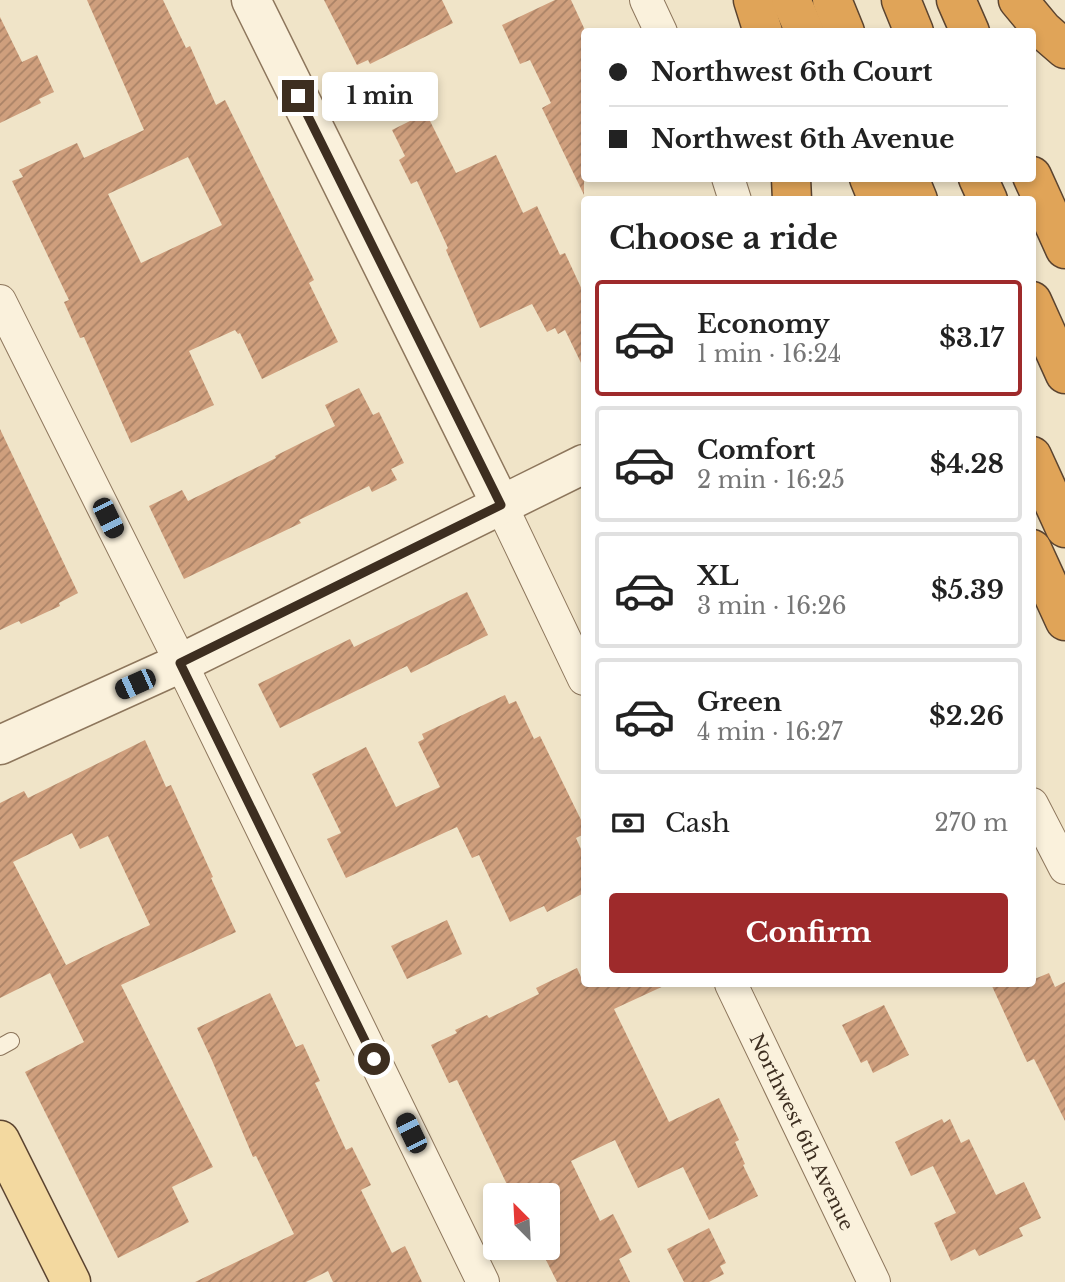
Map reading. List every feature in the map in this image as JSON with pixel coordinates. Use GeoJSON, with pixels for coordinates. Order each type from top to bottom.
{"type":"FeatureCollection","features":[{"type":"Feature","properties":{"kind":"highway"},"geometry":{"type":"LineString","coordinates":[[753,0],[762,28]]}},
{"type":"Feature","properties":{"kind":"highway"},"geometry":{"type":"LineString","coordinates":[[791,0],[803,28]]}},
{"type":"Feature","properties":{"kind":"highway"},"geometry":{"type":"LineString","coordinates":[[832,0],[843,28]]}},
{"type":"Feature","properties":{"kind":"highway"},"geometry":{"type":"LineString","coordinates":[[901,0],[912,28]]}},
{"type":"Feature","properties":{"kind":"highway"},"geometry":{"type":"LineString","coordinates":[[956,0],[968,28]]}},
{"type":"Feature","properties":{"kind":"highway"},"geometry":{"type":"LineString","coordinates":[[1018,0],[1043,30],[1065,49]]}},
{"type":"Feature","properties":{"kind":"highway"},"geometry":{"type":"LineString","coordinates":[[1035,182],[1065,249]]}},
{"type":"Feature","properties":{"kind":"highway"},"geometry":{"type":"LineString","coordinates":[[1036,310],[1065,374]]}},
{"type":"Feature","properties":{"kind":"highway"},"geometry":{"type":"LineString","coordinates":[[1036,465],[1065,528]]}},
{"type":"Feature","properties":{"kind":"highway"},"geometry":{"type":"LineString","coordinates":[[1036,558],[1065,621]]}},
{"type":"Feature","properties":{"kind":"main road"},"geometry":{"type":"LineString","coordinates":[[0,1140],[71,1282]]}},
{"type":"Feature","properties":{"kind":"street"},"geometry":{"type":"LineString","coordinates":[[251,0],[581,673]]}},
{"type":"Feature","properties":{"kind":"street"},"geometry":{"type":"LineString","coordinates":[[646,0],[659,28]]}},
{"type":"Feature","properties":{"kind":"street"},"geometry":{"type":"LineString","coordinates":[[0,301],[483,1282]]}},
{"type":"Feature","properties":{"kind":"street"},"geometry":{"type":"LineString","coordinates":[[0,745],[180,663],[581,465]]}},
{"type":"Feature","properties":{"kind":"street"},"geometry":{"type":"LineString","coordinates":[[1036,812],[1065,868]]}},
{"type":"Feature","properties":{"kind":"street","name":"Northwest 6th Avenue"},"geometry":{"type":"LineString","coordinates":[[732,987],[874,1282]]}},
{"type":"Feature","properties":{"kind":"building"},"geometry":{"type":"Polygon","coordinates":[[[87,0],[163,0],[186,48],[190,46],[216,105],[225,100],[314,280],[309,283],[338,342],[262,379],[240,333],[235,330],[189,351],[214,405],[131,443],[84,337],[80,338],[64,302],[69,300],[12,181],[23,177],[19,170],[77,143],[84,158],[144,130],[87,0]],[[188,157],[108,194],[141,263],[222,225],[188,157]]]}},
{"type":"Feature","properties":{"kind":"building"},"geometry":{"type":"Polygon","coordinates":[[[324,0],[442,0],[453,23],[370,64],[368,60],[357,65],[324,0]]]}},
{"type":"Feature","properties":{"kind":"building"},"geometry":{"type":"Polygon","coordinates":[[[555,0],[571,0],[584,28],[581,28],[581,182],[584,182],[584,195],[542,108],[551,103],[530,60],[520,64],[502,25],[555,0]]]}},
{"type":"Feature","properties":{"kind":"building"},"geometry":{"type":"Polygon","coordinates":[[[0,17],[22,62],[37,55],[54,92],[39,99],[41,103],[0,123],[0,17]]]}},
{"type":"Feature","properties":{"kind":"building"},"geometry":{"type":"Polygon","coordinates":[[[426,113],[456,173],[496,155],[523,213],[537,206],[560,255],[565,253],[581,288],[581,363],[565,330],[558,334],[555,328],[547,332],[532,304],[480,328],[446,250],[448,248],[417,181],[411,184],[399,160],[405,156],[392,130],[426,113]]]}},
{"type":"Feature","properties":{"kind":"building"},"geometry":{"type":"Polygon","coordinates":[[[359,388],[373,415],[379,412],[404,463],[391,469],[397,480],[372,492],[369,486],[299,520],[301,523],[184,579],[149,506],[182,490],[188,501],[335,426],[325,405],[359,388]]]}},
{"type":"Feature","properties":{"kind":"building"},"geometry":{"type":"Polygon","coordinates":[[[0,429],[78,593],[59,603],[60,606],[21,624],[19,621],[0,630],[0,429]]]}},
{"type":"Feature","properties":{"kind":"building"},"geometry":{"type":"Polygon","coordinates":[[[467,592],[488,635],[411,673],[407,666],[280,728],[258,684],[350,639],[354,647],[467,592]]]}},
{"type":"Feature","properties":{"kind":"building"},"geometry":{"type":"Polygon","coordinates":[[[505,695],[509,704],[516,701],[534,739],[540,736],[581,820],[581,836],[576,838],[581,849],[581,895],[547,912],[544,906],[510,922],[479,855],[472,858],[457,827],[346,878],[327,839],[341,833],[312,774],[366,747],[396,807],[440,787],[418,742],[424,739],[422,734],[505,695]]]}},
{"type":"Feature","properties":{"kind":"building"},"geometry":{"type":"Polygon","coordinates":[[[145,740],[166,787],[171,785],[236,932],[121,985],[213,1167],[172,1187],[189,1222],[118,1258],[25,1072],[84,1042],[50,973],[0,998],[0,803],[24,791],[28,798],[145,740]],[[72,833],[13,862],[66,965],[50,973],[150,925],[108,836],[80,849],[72,833]]]}},
{"type":"Feature","properties":{"kind":"building"},"geometry":{"type":"Polygon","coordinates":[[[447,920],[462,954],[407,979],[391,946],[447,920]]]}},
{"type":"Feature","properties":{"kind":"building"},"geometry":{"type":"Polygon","coordinates":[[[577,968],[581,987],[662,987],[614,1009],[669,1122],[719,1098],[739,1140],[735,1142],[758,1196],[709,1220],[683,1167],[638,1188],[615,1140],[571,1161],[600,1221],[613,1214],[632,1252],[619,1259],[630,1282],[557,1282],[546,1260],[560,1260],[560,1183],[506,1183],[457,1080],[449,1083],[431,1045],[457,1033],[455,1030],[487,1015],[489,1018],[539,994],[536,988],[577,968]]]}},
{"type":"Feature","properties":{"kind":"building"},"geometry":{"type":"Polygon","coordinates":[[[1049,973],[1055,987],[1065,982],[1065,1121],[1034,1059],[1027,1062],[992,987],[1036,987],[1036,978],[1049,973]]]}},
{"type":"Feature","properties":{"kind":"building"},"geometry":{"type":"Polygon","coordinates":[[[270,993],[296,1047],[303,1044],[320,1081],[315,1083],[346,1150],[352,1147],[371,1185],[361,1190],[392,1253],[405,1246],[422,1282],[333,1282],[328,1271],[306,1282],[195,1282],[294,1234],[256,1156],[253,1157],[197,1028],[270,993]]]}},
{"type":"Feature","properties":{"kind":"building"},"geometry":{"type":"Polygon","coordinates":[[[884,1005],[909,1055],[873,1073],[867,1060],[861,1063],[842,1025],[884,1005]]]}},
{"type":"Feature","properties":{"kind":"building"},"geometry":{"type":"Polygon","coordinates":[[[942,1119],[944,1123],[950,1119],[961,1143],[969,1139],[996,1195],[1024,1182],[1041,1218],[1019,1228],[1023,1236],[979,1256],[975,1249],[951,1261],[934,1223],[956,1213],[933,1166],[911,1176],[895,1142],[942,1119]]]}},
{"type":"Feature","properties":{"kind":"building"},"geometry":{"type":"Polygon","coordinates":[[[709,1228],[726,1263],[720,1266],[724,1274],[709,1282],[684,1282],[667,1249],[709,1228]]]}},
{"type":"Feature","properties":{"kind":"route"},"geometry":{"type":"LineString","coordinates":[[298,96],[501,505],[180,663],[374,1059]]}}]}
